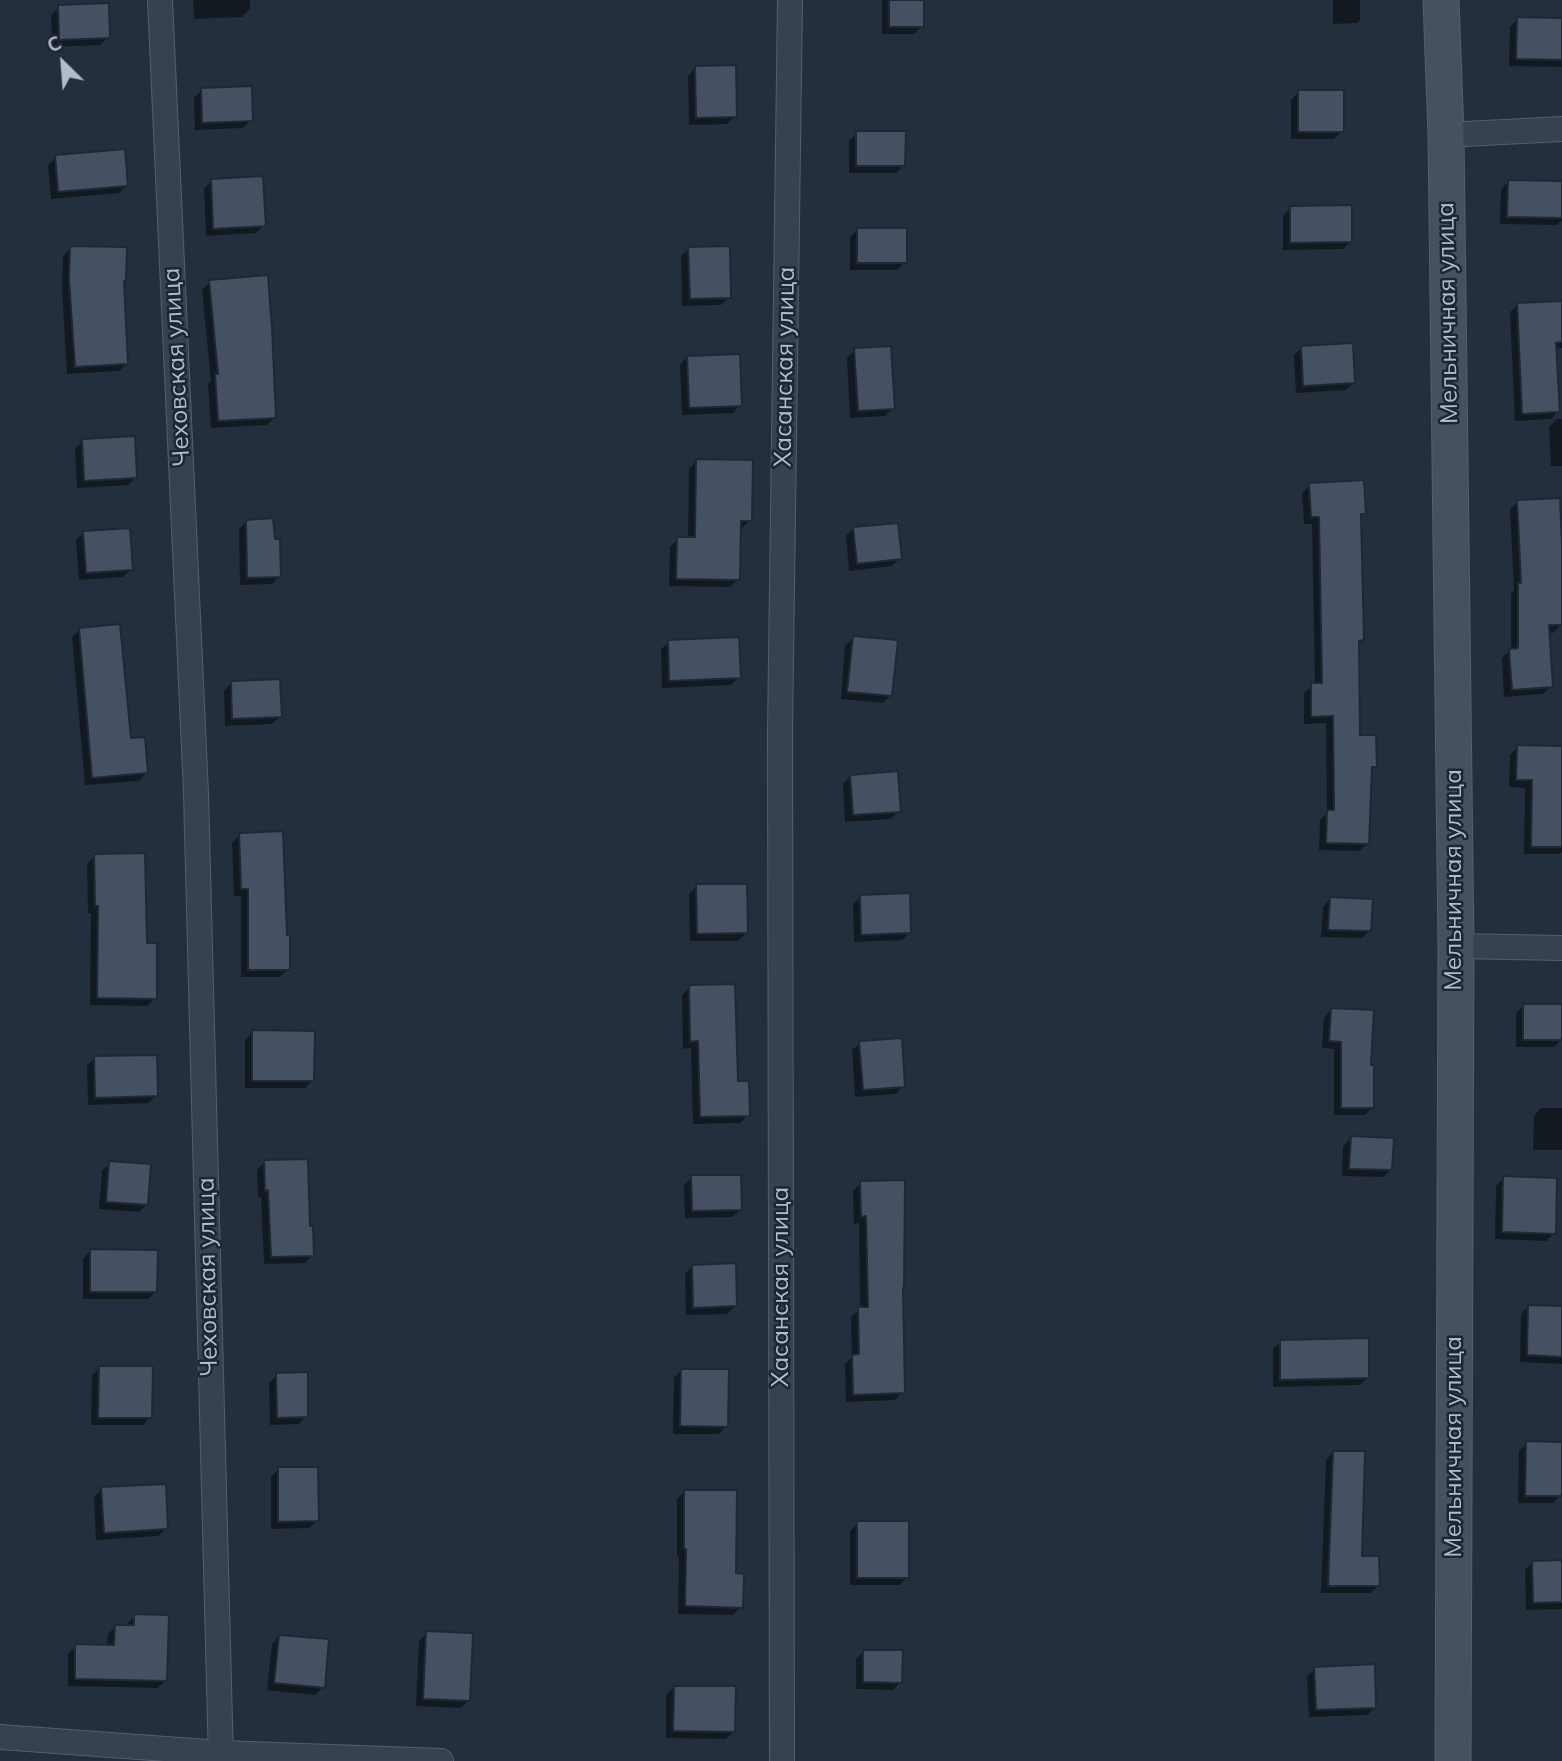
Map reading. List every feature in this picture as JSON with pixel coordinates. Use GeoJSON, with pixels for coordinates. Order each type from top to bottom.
{"type":"FeatureCollection","features":[{"type":"Feature","properties":{"kind":"main road","name":"Мельничная улица"},"geometry":{"type":"LineString","coordinates":[[1441,0],[1446,135],[1456,946],[1453,1761]]}},
{"type":"Feature","properties":{"kind":"street","name":"Чеховская улица"},"geometry":{"type":"LineString","coordinates":[[160,0],[194,734],[221,1757]]}},
{"type":"Feature","properties":{"kind":"street","name":"Хасанская улица"},"geometry":{"type":"LineString","coordinates":[[782,1761],[780,733],[790,0]]}},
{"type":"Feature","properties":{"kind":"street"},"geometry":{"type":"LineString","coordinates":[[1446,135],[1562,129]]}},
{"type":"Feature","properties":{"kind":"street"},"geometry":{"type":"LineString","coordinates":[[1456,946],[1562,947]]}},
{"type":"Feature","properties":{"kind":"street"},"geometry":{"type":"LineString","coordinates":[[0,1737],[221,1757],[441,1761]]}},
{"type":"Feature","properties":{"kind":"building"},"geometry":{"type":"Polygon","coordinates":[[[889,0],[924,0],[924,27],[889,27],[889,0]]]}},
{"type":"Feature","properties":{"kind":"building"},"geometry":{"type":"Polygon","coordinates":[[[109,3],[110,38],[59,40],[58,5],[109,3]]]}},
{"type":"Feature","properties":{"kind":"building"},"geometry":{"type":"Polygon","coordinates":[[[1517,17],[1562,18],[1562,60],[1516,59],[1517,17]]]}},
{"type":"Feature","properties":{"kind":"building"},"geometry":{"type":"Polygon","coordinates":[[[736,65],[737,117],[696,118],[695,66],[736,65]]]}},
{"type":"Feature","properties":{"kind":"building"},"geometry":{"type":"Polygon","coordinates":[[[252,86],[253,121],[202,123],[201,88],[252,86]]]}},
{"type":"Feature","properties":{"kind":"building"},"geometry":{"type":"Polygon","coordinates":[[[1298,90],[1344,90],[1344,132],[1298,132],[1298,90]]]}},
{"type":"Feature","properties":{"kind":"building"},"geometry":{"type":"Polygon","coordinates":[[[856,131],[906,131],[905,166],[856,166],[856,131]]]}},
{"type":"Feature","properties":{"kind":"building"},"geometry":{"type":"Polygon","coordinates":[[[125,149],[128,186],[58,192],[55,155],[125,149]]]}},
{"type":"Feature","properties":{"kind":"building"},"geometry":{"type":"Polygon","coordinates":[[[263,176],[266,226],[213,229],[211,179],[263,176]]]}},
{"type":"Feature","properties":{"kind":"building"},"geometry":{"type":"Polygon","coordinates":[[[1508,180],[1562,181],[1562,218],[1507,217],[1508,180]]]}},
{"type":"Feature","properties":{"kind":"building"},"geometry":{"type":"Polygon","coordinates":[[[1352,205],[1352,242],[1290,243],[1290,206],[1352,205]]]}},
{"type":"Feature","properties":{"kind":"building"},"geometry":{"type":"Polygon","coordinates":[[[857,228],[907,228],[907,263],[857,263],[857,228]]]}},
{"type":"Feature","properties":{"kind":"building"},"geometry":{"type":"Polygon","coordinates":[[[70,246],[127,247],[124,281],[128,364],[75,367],[69,279],[70,246]]]}},
{"type":"Feature","properties":{"kind":"building"},"geometry":{"type":"Polygon","coordinates":[[[730,246],[731,298],[690,299],[688,247],[730,246]]]}},
{"type":"Feature","properties":{"kind":"building"},"geometry":{"type":"Polygon","coordinates":[[[268,275],[276,418],[218,421],[215,374],[218,374],[209,280],[268,275]]]}},
{"type":"Feature","properties":{"kind":"building"},"geometry":{"type":"Polygon","coordinates":[[[1562,301],[1562,342],[1556,343],[1560,412],[1522,414],[1517,303],[1562,301]]]}},
{"type":"Feature","properties":{"kind":"building"},"geometry":{"type":"Polygon","coordinates":[[[1353,343],[1355,383],[1303,386],[1301,346],[1353,343]]]}},
{"type":"Feature","properties":{"kind":"building"},"geometry":{"type":"Polygon","coordinates":[[[891,346],[895,409],[858,411],[854,348],[891,346]]]}},
{"type":"Feature","properties":{"kind":"building"},"geometry":{"type":"Polygon","coordinates":[[[740,354],[742,406],[689,408],[687,356],[740,354]]]}},
{"type":"Feature","properties":{"kind":"building"},"geometry":{"type":"Polygon","coordinates":[[[135,436],[137,478],[84,481],[82,439],[135,436]]]}},
{"type":"Feature","properties":{"kind":"building"},"geometry":{"type":"Polygon","coordinates":[[[696,459],[753,460],[752,521],[741,521],[740,580],[676,579],[677,537],[695,537],[696,459]]]}},
{"type":"Feature","properties":{"kind":"building"},"geometry":{"type":"Polygon","coordinates":[[[1364,480],[1366,514],[1361,514],[1364,640],[1359,641],[1360,735],[1376,735],[1377,767],[1372,767],[1369,844],[1326,843],[1327,810],[1334,810],[1333,716],[1311,717],[1311,683],[1322,683],[1319,517],[1311,517],[1309,483],[1364,480]]]}},
{"type":"Feature","properties":{"kind":"building"},"geometry":{"type":"Polygon","coordinates":[[[1560,498],[1562,625],[1549,625],[1553,687],[1512,690],[1509,649],[1518,648],[1518,583],[1521,583],[1517,500],[1560,498]]]}},
{"type":"Feature","properties":{"kind":"building"},"geometry":{"type":"Polygon","coordinates":[[[273,518],[275,539],[280,539],[281,577],[247,578],[246,520],[273,518]]]}},
{"type":"Feature","properties":{"kind":"building"},"geometry":{"type":"Polygon","coordinates":[[[898,523],[902,559],[857,564],[853,527],[898,523]]]}},
{"type":"Feature","properties":{"kind":"building"},"geometry":{"type":"Polygon","coordinates":[[[130,528],[133,570],[86,573],[83,531],[130,528]]]}},
{"type":"Feature","properties":{"kind":"building"},"geometry":{"type":"Polygon","coordinates":[[[120,624],[131,738],[145,737],[148,773],[92,778],[79,628],[120,624]]]}},
{"type":"Feature","properties":{"kind":"building"},"geometry":{"type":"Polygon","coordinates":[[[853,636],[898,640],[892,696],[847,692],[853,636]]]}},
{"type":"Feature","properties":{"kind":"building"},"geometry":{"type":"Polygon","coordinates":[[[739,637],[741,678],[669,681],[668,640],[739,637]]]}},
{"type":"Feature","properties":{"kind":"building"},"geometry":{"type":"Polygon","coordinates":[[[280,679],[282,717],[232,719],[231,681],[280,679]]]}},
{"type":"Feature","properties":{"kind":"building"},"geometry":{"type":"Polygon","coordinates":[[[1517,745],[1562,746],[1562,847],[1531,847],[1532,780],[1516,780],[1517,745]]]}},
{"type":"Feature","properties":{"kind":"building"},"geometry":{"type":"Polygon","coordinates":[[[898,771],[901,812],[853,815],[850,775],[898,771]]]}},
{"type":"Feature","properties":{"kind":"building"},"geometry":{"type":"Polygon","coordinates":[[[283,831],[290,970],[248,970],[248,889],[241,889],[239,833],[283,831]]]}},
{"type":"Feature","properties":{"kind":"building"},"geometry":{"type":"Polygon","coordinates":[[[145,853],[147,943],[157,943],[157,999],[97,998],[98,906],[95,906],[94,854],[145,853]]]}},
{"type":"Feature","properties":{"kind":"building"},"geometry":{"type":"Polygon","coordinates":[[[696,884],[747,884],[748,933],[697,934],[696,884]]]}},
{"type":"Feature","properties":{"kind":"building"},"geometry":{"type":"Polygon","coordinates":[[[910,893],[911,933],[861,935],[860,895],[910,893]]]}},
{"type":"Feature","properties":{"kind":"building"},"geometry":{"type":"Polygon","coordinates":[[[1330,897],[1373,899],[1371,931],[1328,930],[1330,897]]]}},
{"type":"Feature","properties":{"kind":"building"},"geometry":{"type":"Polygon","coordinates":[[[735,984],[738,1081],[749,1081],[750,1116],[700,1117],[698,1041],[690,1042],[689,985],[735,984]]]}},
{"type":"Feature","properties":{"kind":"building"},"geometry":{"type":"Polygon","coordinates":[[[1523,1004],[1562,1004],[1562,1040],[1523,1040],[1523,1004]]]}},
{"type":"Feature","properties":{"kind":"building"},"geometry":{"type":"Polygon","coordinates":[[[1331,1008],[1374,1010],[1371,1065],[1374,1065],[1374,1108],[1341,1108],[1341,1042],[1329,1041],[1331,1008]]]}},
{"type":"Feature","properties":{"kind":"building"},"geometry":{"type":"Polygon","coordinates":[[[252,1030],[315,1031],[314,1081],[252,1081],[252,1030]]]}},
{"type":"Feature","properties":{"kind":"building"},"geometry":{"type":"Polygon","coordinates":[[[902,1038],[905,1087],[863,1090],[859,1041],[902,1038]]]}},
{"type":"Feature","properties":{"kind":"building"},"geometry":{"type":"Polygon","coordinates":[[[157,1055],[158,1096],[95,1098],[94,1056],[157,1055]]]}},
{"type":"Feature","properties":{"kind":"building"},"geometry":{"type":"Polygon","coordinates":[[[1351,1136],[1394,1138],[1392,1170],[1349,1169],[1351,1136]]]}},
{"type":"Feature","properties":{"kind":"building"},"geometry":{"type":"Polygon","coordinates":[[[308,1159],[310,1226],[313,1226],[314,1256],[271,1257],[264,1160],[308,1159]]]}},
{"type":"Feature","properties":{"kind":"building"},"geometry":{"type":"Polygon","coordinates":[[[109,1161],[151,1164],[148,1205],[106,1202],[109,1161]]]}},
{"type":"Feature","properties":{"kind":"building"},"geometry":{"type":"Polygon","coordinates":[[[691,1175],[741,1175],[742,1210],[692,1211],[691,1175]]]}},
{"type":"Feature","properties":{"kind":"building"},"geometry":{"type":"Polygon","coordinates":[[[1503,1176],[1557,1178],[1556,1234],[1502,1232],[1503,1176]]]}},
{"type":"Feature","properties":{"kind":"building"},"geometry":{"type":"Polygon","coordinates":[[[905,1180],[905,1393],[853,1395],[852,1355],[859,1354],[858,1307],[868,1307],[866,1216],[861,1217],[860,1181],[905,1180]]]}},
{"type":"Feature","properties":{"kind":"building"},"geometry":{"type":"Polygon","coordinates":[[[90,1249],[158,1250],[157,1292],[90,1292],[90,1249]]]}},
{"type":"Feature","properties":{"kind":"building"},"geometry":{"type":"Polygon","coordinates":[[[736,1263],[737,1306],[693,1308],[692,1265],[736,1263]]]}},
{"type":"Feature","properties":{"kind":"building"},"geometry":{"type":"Polygon","coordinates":[[[1528,1305],[1562,1306],[1562,1357],[1527,1355],[1528,1305]]]}},
{"type":"Feature","properties":{"kind":"building"},"geometry":{"type":"Polygon","coordinates":[[[1369,1338],[1369,1378],[1280,1380],[1280,1340],[1369,1338]]]}},
{"type":"Feature","properties":{"kind":"building"},"geometry":{"type":"Polygon","coordinates":[[[99,1366],[153,1366],[152,1418],[98,1418],[99,1366]]]}},
{"type":"Feature","properties":{"kind":"building"},"geometry":{"type":"Polygon","coordinates":[[[681,1369],[729,1369],[728,1427],[680,1426],[681,1369]]]}},
{"type":"Feature","properties":{"kind":"building"},"geometry":{"type":"Polygon","coordinates":[[[308,1372],[308,1417],[277,1418],[276,1373],[308,1372]]]}},
{"type":"Feature","properties":{"kind":"building"},"geometry":{"type":"Polygon","coordinates":[[[1526,1441],[1562,1442],[1562,1496],[1525,1496],[1526,1441]]]}},
{"type":"Feature","properties":{"kind":"building"},"geometry":{"type":"Polygon","coordinates":[[[1333,1451],[1365,1451],[1362,1556],[1379,1556],[1380,1586],[1328,1586],[1333,1451]]]}},
{"type":"Feature","properties":{"kind":"building"},"geometry":{"type":"Polygon","coordinates":[[[278,1467],[318,1467],[319,1521],[278,1522],[278,1467]]]}},
{"type":"Feature","properties":{"kind":"building"},"geometry":{"type":"Polygon","coordinates":[[[166,1484],[168,1529],[104,1533],[101,1487],[166,1484]]]}},
{"type":"Feature","properties":{"kind":"building"},"geometry":{"type":"Polygon","coordinates":[[[684,1490],[737,1490],[736,1573],[744,1574],[743,1608],[685,1606],[684,1490]]]}},
{"type":"Feature","properties":{"kind":"building"},"geometry":{"type":"Polygon","coordinates":[[[857,1521],[909,1521],[909,1578],[857,1578],[857,1521]]]}},
{"type":"Feature","properties":{"kind":"building"},"geometry":{"type":"Polygon","coordinates":[[[1562,1560],[1562,1602],[1533,1603],[1532,1561],[1562,1560]]]}},
{"type":"Feature","properties":{"kind":"building"},"geometry":{"type":"Polygon","coordinates":[[[134,1614],[169,1615],[167,1681],[75,1679],[75,1644],[114,1645],[115,1625],[134,1625],[134,1614]]]}},
{"type":"Feature","properties":{"kind":"building"},"geometry":{"type":"Polygon","coordinates":[[[426,1631],[473,1633],[470,1701],[423,1699],[426,1631]]]}},
{"type":"Feature","properties":{"kind":"building"},"geometry":{"type":"Polygon","coordinates":[[[279,1635],[329,1639],[325,1688],[274,1683],[279,1635]]]}},
{"type":"Feature","properties":{"kind":"building"},"geometry":{"type":"Polygon","coordinates":[[[863,1650],[903,1650],[902,1683],[863,1682],[863,1650]]]}},
{"type":"Feature","properties":{"kind":"building"},"geometry":{"type":"Polygon","coordinates":[[[1375,1664],[1376,1708],[1316,1710],[1314,1667],[1375,1664]]]}},
{"type":"Feature","properties":{"kind":"building"},"geometry":{"type":"Polygon","coordinates":[[[674,1686],[736,1686],[735,1732],[673,1731],[674,1686]]]}}]}
